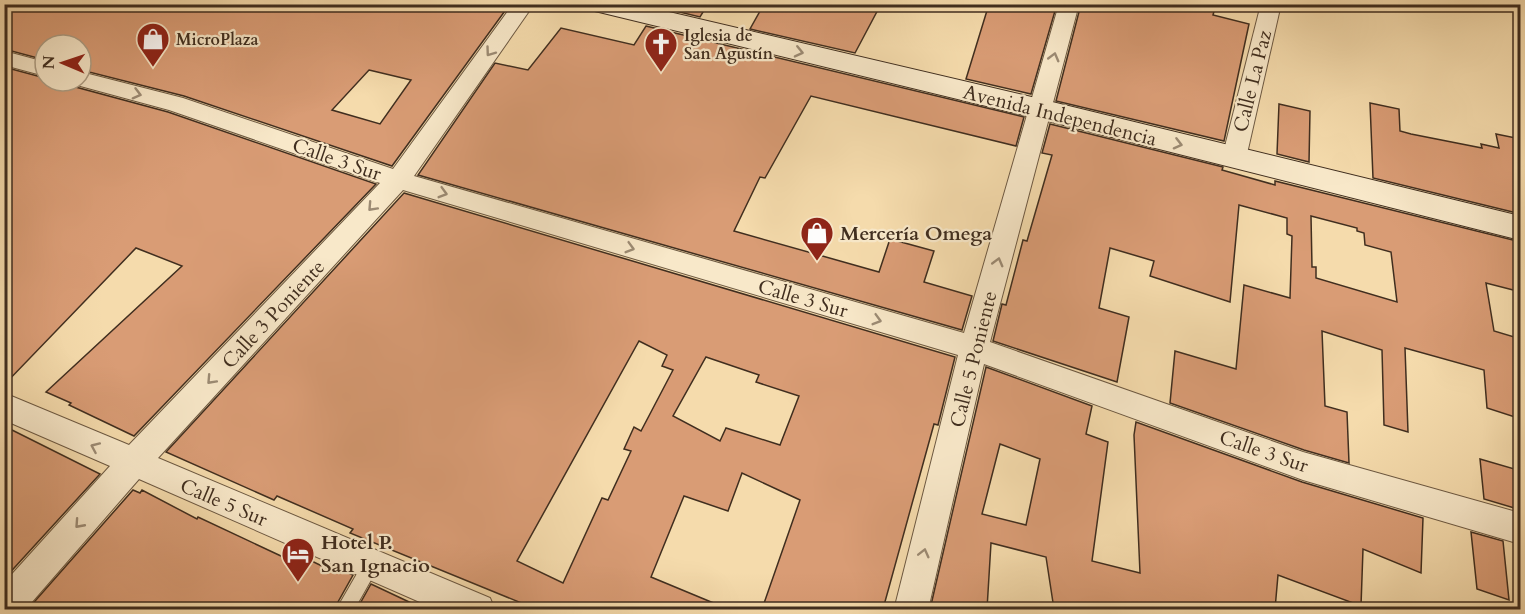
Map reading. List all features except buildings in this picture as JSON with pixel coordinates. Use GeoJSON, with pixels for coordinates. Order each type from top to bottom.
{"type":"FeatureCollection","features":[{"type":"Feature","properties":{"kind":"main road","name":"Avenida Independencia"},"geometry":{"type":"LineString","coordinates":[[599,4],[1040,109],[1521,228]]}},
{"type":"Feature","properties":{"kind":"street","name":"Calle 3 Poniente"},"geometry":{"type":"LineString","coordinates":[[4,608],[133,463],[398,180],[524,4]]}},
{"type":"Feature","properties":{"kind":"street","name":"Calle 5 Poniente"},"geometry":{"type":"LineString","coordinates":[[911,609],[974,348],[1069,4]]}},
{"type":"Feature","properties":{"kind":"street","name":"Calle La Paz"},"geometry":{"type":"LineString","coordinates":[[1234,158],[1271,4]]}},
{"type":"Feature","properties":{"kind":"street"},"geometry":{"type":"LineString","coordinates":[[4,57],[33,65]]}},
{"type":"Feature","properties":{"kind":"street","name":"Calle 3 Sur"},"geometry":{"type":"LineString","coordinates":[[93,82],[175,104],[398,180],[974,348],[1303,466],[1521,529]]}},
{"type":"Feature","properties":{"kind":"street","name":"Calle 5 Sur"},"geometry":{"type":"LineString","coordinates":[[4,406],[478,609]]}},
{"type":"Feature","properties":{"kind":"lane"},"geometry":{"type":"LineString","coordinates":[[344,609],[372,564]]}},
{"type":"Feature","properties":{"kind":"place","name":"MicroPlaza"},"geometry":{"type":"Point","coordinates":[153,68]}},
{"type":"Feature","properties":{"kind":"place","name":"Iglesia de San Agustín"},"geometry":{"type":"Point","coordinates":[661,73]}},
{"type":"Feature","properties":{"kind":"place","name":"Mercería Omega"},"geometry":{"type":"Point","coordinates":[817,262]}},
{"type":"Feature","properties":{"kind":"place","name":"Hotel P. San Ignacio"},"geometry":{"type":"Point","coordinates":[298,583]}}]}
